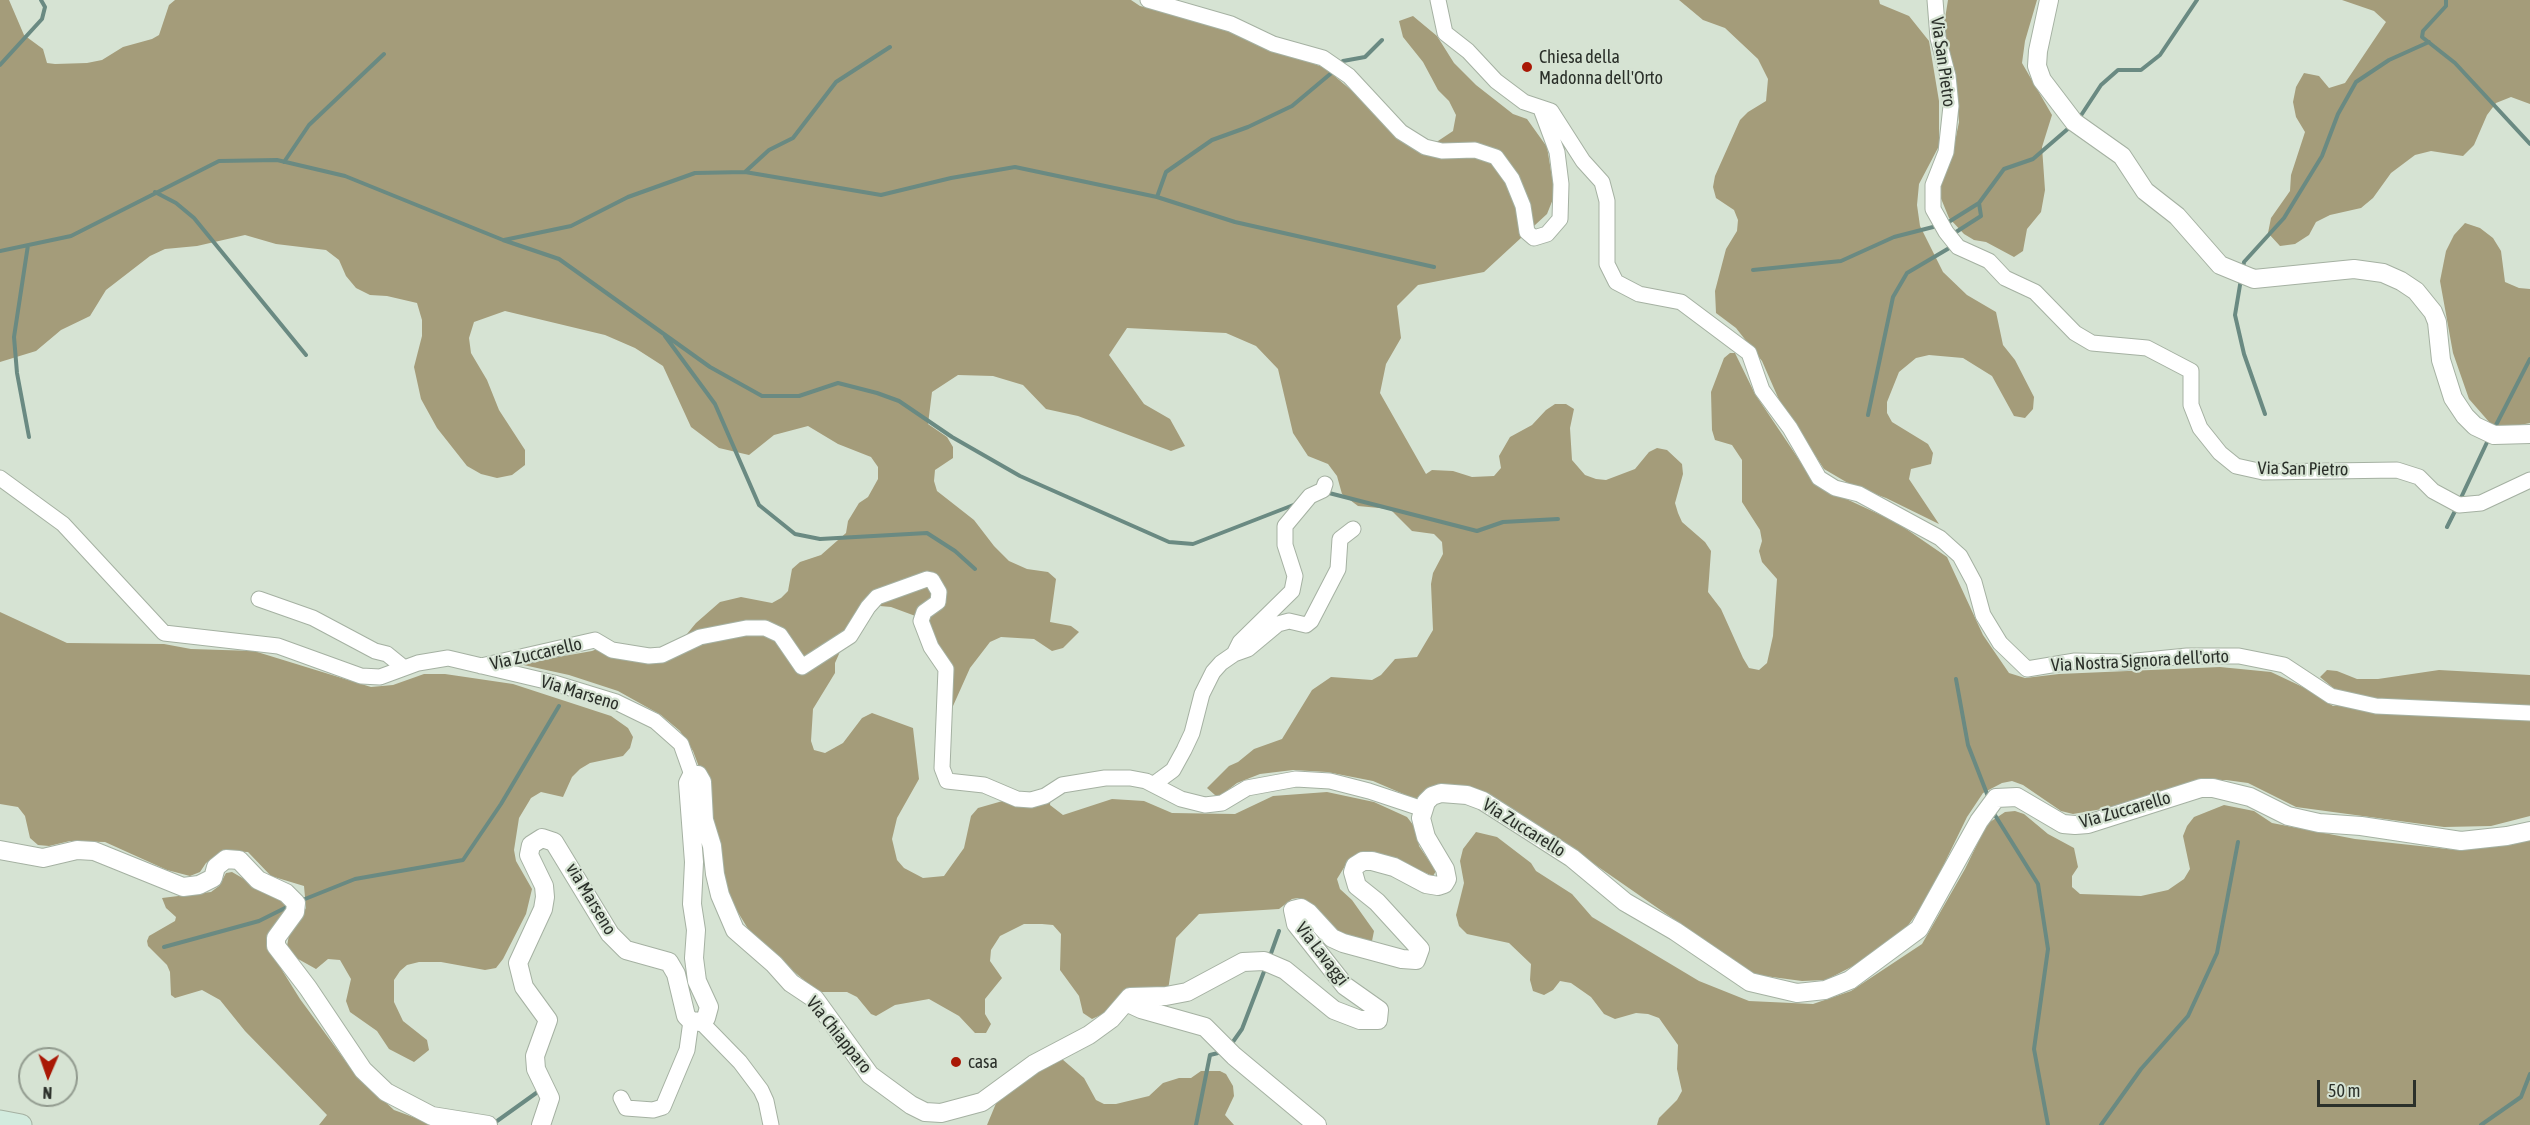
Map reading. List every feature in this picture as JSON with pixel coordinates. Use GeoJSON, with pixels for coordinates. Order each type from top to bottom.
{"type":"FeatureCollection","features":[{"type":"Feature","properties":{"kind":"main road"},"geometry":{"type":"LineString","coordinates":[[0,1120],[21,1125]]}},
{"type":"Feature","properties":{"kind":"street"},"geometry":{"type":"LineString","coordinates":[[1148,0],[1231,24],[1273,44],[1323,58],[1349,76],[1401,132],[1425,147],[1442,151],[1475,150],[1496,158],[1512,179],[1523,206],[1527,232],[1534,238],[1547,234],[1560,219],[1561,184],[1557,152],[1541,108],[1524,102],[1496,81],[1468,51],[1444,33],[1438,0]]}},
{"type":"Feature","properties":{"kind":"street","name":"Via San Pietro"},"geometry":{"type":"LineString","coordinates":[[1935,0],[1938,38],[1948,76],[1951,106],[1947,152],[1933,184],[1933,209],[1946,232],[1958,246],[1989,261],[2005,278],[2036,292],[2075,333],[2092,343],[2146,348],[2191,370],[2191,405],[2200,428],[2220,453],[2236,466],[2263,472],[2397,470],[2419,477],[2433,491],[2458,505],[2481,503],[2530,480]]}},
{"type":"Feature","properties":{"kind":"street"},"geometry":{"type":"LineString","coordinates":[[2049,0],[2038,51],[2037,66],[2042,80],[2074,122],[2122,156],[2145,191],[2177,216],[2220,265],[2254,279],[2354,269],[2383,273],[2401,281],[2416,291],[2433,312],[2437,322],[2441,360],[2453,398],[2465,416],[2475,426],[2494,435],[2510,437],[2530,434]]}},
{"type":"Feature","properties":{"kind":"street","name":"Via Nostra Signora dell'orto"},"geometry":{"type":"LineString","coordinates":[[1541,108],[1551,111],[1583,161],[1602,182],[1607,201],[1607,264],[1616,282],[1639,294],[1681,302],[1749,353],[1762,390],[1790,428],[1819,478],[1835,488],[1859,494],[1878,503],[1940,537],[1960,556],[1974,582],[1983,615],[2000,643],[2028,669],[2075,661],[2126,662],[2187,656],[2239,656],[2284,665],[2331,696],[2376,706],[2530,713]]}},
{"type":"Feature","properties":{"kind":"street","name":"Via Marseno"},"geometry":{"type":"LineString","coordinates":[[0,478],[63,524],[164,633],[278,646],[361,676],[380,677],[402,667],[448,658],[554,683],[616,702],[655,722],[681,744],[692,775]]}},
{"type":"Feature","properties":{"kind":"street"},"geometry":{"type":"LineString","coordinates":[[1234,654],[1240,642],[1292,591],[1294,576],[1285,545],[1285,526],[1310,496],[1323,490],[1325,484]]}},
{"type":"Feature","properties":{"kind":"street"},"geometry":{"type":"LineString","coordinates":[[1154,784],[1173,770],[1192,733],[1202,694],[1213,672],[1234,654],[1248,649],[1278,624],[1289,621],[1306,625],[1311,621],[1338,569],[1340,539],[1353,529]]}},
{"type":"Feature","properties":{"kind":"street","name":"Via Zuccarello"},"geometry":{"type":"LineString","coordinates":[[481,666],[595,640],[612,650],[649,657],[662,655],[700,636],[765,628],[780,635],[802,667],[849,636],[877,597],[927,579],[938,588],[939,598],[936,605],[924,612],[921,621],[931,646],[946,669],[942,768],[944,778],[952,783],[984,785],[1004,795],[1024,800],[1038,799],[1054,784],[1113,778],[1138,779],[1154,784],[1181,799],[1205,805],[1222,803],[1247,788],[1296,778],[1330,781],[1369,790],[1423,809],[1432,796],[1440,793],[1467,795],[1483,801],[1572,858],[1625,902],[1675,931],[1719,964],[1750,982],[1797,993],[1824,990],[1850,980],[1919,929],[1979,821],[1996,798],[2017,797],[2063,824],[2075,825],[2088,824],[2201,788],[2213,788],[2250,797],[2288,816],[2319,823],[2361,826],[2461,841],[2530,831]]}},
{"type":"Feature","properties":{"kind":"street"},"geometry":{"type":"LineString","coordinates":[[259,599],[313,618],[375,651],[387,654],[402,667]]}},
{"type":"Feature","properties":{"kind":"street"},"geometry":{"type":"LineString","coordinates":[[692,775],[688,783],[694,862],[692,904],[696,930],[694,958],[697,981],[709,1003],[710,1010],[706,1018],[696,1021]]}},
{"type":"Feature","properties":{"kind":"street","name":"Via Chiapparo"},"geometry":{"type":"LineString","coordinates":[[692,775],[698,775],[702,782],[704,820],[712,846],[715,874],[720,896],[735,930],[774,964],[791,983],[815,999],[870,1075],[911,1105],[925,1112],[941,1113],[982,1102],[1034,1064],[1089,1035],[1128,1003]]}},
{"type":"Feature","properties":{"kind":"street","name":"Via Lavaggi"},"geometry":{"type":"LineString","coordinates":[[1128,1003],[1128,999],[1135,996],[1166,996],[1187,992],[1232,966],[1252,960],[1264,961],[1285,970],[1334,1010],[1360,1020],[1378,1020],[1379,1010],[1345,987],[1296,924],[1293,910],[1300,908],[1310,913],[1332,938],[1343,943],[1416,960],[1420,949],[1377,902],[1357,886],[1353,872],[1355,866],[1363,861],[1372,861],[1394,867],[1426,884],[1438,886],[1444,884],[1447,879],[1445,869],[1423,828],[1423,809]]}},
{"type":"Feature","properties":{"kind":"street","name":"via Marseno"},"geometry":{"type":"LineString","coordinates":[[541,1125],[550,1098],[536,1069],[535,1056],[548,1020],[524,987],[518,963],[543,909],[544,886],[529,855],[531,845],[538,839],[546,838],[554,842],[565,857],[597,916],[618,944],[633,952],[663,959],[674,968],[683,1009],[696,1021]]}},
{"type":"Feature","properties":{"kind":"street"},"geometry":{"type":"LineString","coordinates":[[0,850],[42,858],[77,850],[94,850],[183,888],[199,885],[213,878],[216,867],[226,859],[239,860],[258,880],[286,893],[296,903],[295,912],[276,938],[276,946],[314,997],[363,1070],[386,1092],[432,1116],[488,1125]]}},
{"type":"Feature","properties":{"kind":"street"},"geometry":{"type":"LineString","coordinates":[[1128,1003],[1141,1010],[1205,1027],[1317,1125]]}},
{"type":"Feature","properties":{"kind":"street"},"geometry":{"type":"LineString","coordinates":[[621,1098],[626,1108],[653,1110],[663,1107],[687,1050],[696,1021]]}},
{"type":"Feature","properties":{"kind":"street"},"geometry":{"type":"LineString","coordinates":[[696,1021],[740,1062],[766,1101],[771,1125]]}},
{"type":"Feature","properties":{"kind":"shaded area"},"geometry":{"type":"Polygon","coordinates":[[[0,0],[9,0],[24,35],[43,49],[47,63],[55,64],[102,60],[123,47],[152,39],[159,35],[169,5],[175,0],[1131,0],[1140,6],[1215,25],[1325,68],[1423,151],[1453,131],[1456,115],[1449,101],[1438,90],[1423,62],[1403,37],[1399,21],[1413,16],[1437,36],[1454,63],[1476,85],[1513,114],[1527,119],[1547,147],[1553,183],[1553,199],[1547,214],[1484,272],[1418,285],[1397,306],[1401,338],[1386,364],[1380,393],[1426,474],[1432,470],[1453,471],[1472,477],[1494,476],[1501,468],[1499,456],[1510,437],[1532,425],[1555,404],[1566,404],[1574,409],[1570,428],[1572,460],[1585,475],[1606,480],[1635,469],[1649,452],[1657,448],[1667,450],[1682,464],[1683,474],[1675,503],[1678,513],[1682,522],[1705,542],[1711,551],[1708,592],[1721,609],[1749,668],[1759,670],[1767,663],[1773,636],[1777,579],[1762,562],[1759,551],[1762,541],[1760,530],[1742,502],[1742,460],[1732,445],[1715,440],[1712,430],[1711,392],[1724,358],[1730,353],[1735,353],[1755,394],[1816,485],[1896,522],[1947,557],[1983,635],[2009,673],[2025,678],[2059,674],[2220,667],[2271,672],[2307,689],[2333,706],[2338,705],[2343,696],[2320,677],[2327,670],[2337,671],[2357,679],[2378,679],[2439,670],[2530,675],[2530,816],[2491,826],[2444,827],[2296,807],[2248,783],[2226,780],[2194,782],[2108,808],[2073,814],[2061,811],[2023,785],[2012,781],[2002,783],[1983,793],[1967,817],[1927,899],[1904,931],[1857,964],[1826,980],[1802,981],[1757,975],[1747,970],[1587,859],[1468,787],[1433,787],[1415,799],[1373,781],[1327,772],[1293,770],[1260,774],[1237,783],[1220,796],[1215,795],[1207,788],[1229,766],[1254,749],[1282,739],[1312,690],[1331,677],[1372,680],[1381,675],[1395,659],[1417,657],[1433,630],[1431,584],[1433,573],[1443,554],[1442,542],[1434,534],[1412,531],[1390,509],[1358,506],[1342,494],[1337,476],[1328,464],[1308,456],[1293,433],[1278,369],[1256,346],[1226,333],[1127,328],[1109,355],[1144,404],[1170,419],[1185,446],[1171,451],[1078,416],[1046,409],[1023,385],[993,376],[958,375],[932,392],[928,424],[947,437],[953,447],[953,458],[935,470],[934,481],[937,491],[974,520],[1009,561],[1027,569],[1048,572],[1056,579],[1050,622],[1071,626],[1079,632],[1063,648],[1052,651],[1034,639],[1001,637],[990,642],[970,668],[953,706],[942,696],[944,673],[929,621],[891,607],[880,606],[853,622],[835,663],[835,673],[813,709],[811,741],[814,750],[825,753],[843,743],[862,718],[872,713],[913,728],[919,779],[897,818],[892,839],[897,860],[904,868],[923,878],[944,876],[964,848],[971,816],[978,808],[1041,790],[1051,794],[1050,805],[1063,815],[1112,799],[1144,801],[1172,813],[1235,814],[1273,796],[1327,792],[1374,802],[1407,817],[1417,830],[1419,846],[1436,871],[1433,876],[1380,854],[1363,854],[1348,861],[1337,879],[1340,889],[1352,900],[1374,931],[1372,941],[1366,942],[1341,934],[1309,903],[1298,898],[1292,899],[1279,909],[1199,914],[1176,938],[1168,990],[1121,993],[1103,1014],[1092,1019],[1083,1013],[1079,996],[1060,970],[1061,934],[1053,925],[1042,924],[1024,924],[1000,936],[991,950],[990,961],[1002,978],[985,999],[985,1014],[991,1024],[986,1033],[975,1033],[959,1016],[929,999],[895,1005],[876,1016],[871,1014],[857,997],[847,992],[818,992],[753,937],[728,896],[699,767],[693,751],[680,731],[661,715],[618,691],[569,675],[519,664],[592,651],[612,643],[658,650],[682,640],[696,623],[720,602],[741,597],[772,603],[781,598],[788,591],[792,569],[800,562],[821,555],[846,533],[848,521],[859,503],[868,497],[878,479],[878,467],[871,457],[838,444],[808,426],[774,435],[749,455],[719,448],[691,427],[663,366],[635,348],[605,335],[505,311],[474,322],[469,338],[471,353],[487,380],[499,410],[525,450],[525,465],[512,475],[497,478],[481,474],[467,466],[437,428],[421,399],[414,367],[422,336],[422,320],[417,303],[387,296],[370,295],[356,288],[346,276],[339,260],[326,250],[276,244],[245,235],[197,246],[165,249],[150,256],[106,290],[90,316],[61,330],[36,351],[0,362],[0,0]]]}},
{"type":"Feature","properties":{"kind":"shaded area"},"geometry":{"type":"Polygon","coordinates":[[[1679,0],[1879,0],[1880,4],[1909,16],[1929,41],[1939,101],[1939,146],[1919,184],[1917,205],[1920,226],[1943,272],[1967,295],[1996,312],[2003,345],[2015,360],[2034,397],[2033,409],[2025,418],[2014,416],[1992,376],[1963,358],[1929,355],[1916,358],[1899,372],[1887,402],[1887,413],[1892,422],[1928,444],[1933,453],[1931,464],[1911,469],[1909,479],[1939,524],[1886,498],[1853,486],[1824,469],[1780,402],[1762,361],[1736,328],[1716,313],[1715,291],[1726,249],[1737,231],[1738,220],[1734,210],[1716,198],[1713,187],[1715,176],[1740,120],[1766,101],[1768,79],[1758,59],[1725,28],[1703,20],[1679,0]]]}},
{"type":"Feature","properties":{"kind":"shaded area"},"geometry":{"type":"Polygon","coordinates":[[[1948,0],[2037,0],[2025,41],[2022,63],[2052,115],[2042,147],[2045,190],[2041,212],[2027,229],[2023,251],[2014,257],[1986,242],[1974,240],[1964,234],[1949,218],[1940,196],[1940,183],[1952,156],[1959,122],[1955,77],[1943,31],[1948,0]]]}},
{"type":"Feature","properties":{"kind":"shaded area"},"geometry":{"type":"Polygon","coordinates":[[[2342,0],[2530,0],[2530,104],[2511,97],[2496,103],[2487,115],[2474,145],[2463,156],[2431,151],[2415,155],[2391,173],[2373,198],[2361,208],[2330,215],[2316,222],[2309,235],[2295,244],[2280,246],[2268,233],[2271,218],[2290,191],[2291,175],[2305,132],[2296,117],[2293,102],[2296,87],[2304,73],[2319,76],[2329,88],[2345,83],[2386,22],[2374,11],[2342,0]]]}},
{"type":"Feature","properties":{"kind":"shaded area"},"geometry":{"type":"Polygon","coordinates":[[[2465,223],[2480,228],[2493,238],[2501,251],[2505,282],[2519,288],[2530,289],[2530,423],[2505,428],[2490,423],[2469,399],[2453,353],[2440,281],[2446,251],[2454,235],[2465,223]]]}},
{"type":"Feature","properties":{"kind":"shaded area"},"geometry":{"type":"Polygon","coordinates":[[[0,612],[67,643],[164,644],[191,649],[254,651],[371,687],[393,685],[424,674],[445,674],[513,684],[611,716],[628,728],[633,737],[630,748],[623,756],[590,763],[580,769],[572,777],[563,797],[541,792],[531,798],[519,818],[514,850],[516,861],[532,889],[526,914],[496,968],[485,970],[441,962],[419,962],[407,965],[400,971],[394,980],[394,1002],[403,1021],[427,1040],[429,1050],[414,1062],[389,1049],[377,1031],[350,1012],[346,1001],[351,979],[340,960],[328,959],[316,969],[291,955],[287,946],[289,935],[306,908],[304,886],[271,876],[248,852],[224,851],[206,863],[200,872],[190,876],[167,870],[105,842],[70,841],[49,846],[38,845],[30,838],[25,816],[18,807],[0,804],[0,612]]]}},
{"type":"Feature","properties":{"kind":"shaded area"},"geometry":{"type":"Polygon","coordinates":[[[2224,805],[2254,811],[2272,823],[2355,839],[2457,850],[2510,845],[2530,840],[2530,1125],[1657,1125],[1659,1118],[1677,1100],[1682,1091],[1677,1069],[1678,1045],[1659,1018],[1636,1013],[1615,1019],[1604,1014],[1591,997],[1571,983],[1560,981],[1553,990],[1544,995],[1533,991],[1530,980],[1531,964],[1509,943],[1467,934],[1459,926],[1456,915],[1464,883],[1460,861],[1463,849],[1476,832],[1497,837],[1531,863],[1536,871],[1572,894],[1592,917],[1699,981],[1749,1001],[1813,1004],[1851,991],[1922,944],[1965,869],[1987,824],[2005,812],[2015,811],[2024,814],[2048,834],[2074,848],[2078,867],[2072,876],[2072,887],[2080,894],[2141,896],[2168,890],[2184,879],[2190,869],[2183,836],[2187,826],[2194,817],[2224,805]]]}},
{"type":"Feature","properties":{"kind":"shaded area"},"geometry":{"type":"Polygon","coordinates":[[[232,872],[289,905],[267,946],[300,999],[355,1074],[394,1110],[432,1124],[443,1125],[319,1125],[327,1115],[245,1031],[220,1000],[202,990],[175,998],[171,995],[170,972],[167,965],[148,946],[147,941],[149,936],[175,921],[176,917],[166,908],[162,898],[211,892],[219,886],[226,873],[232,872]]]}},
{"type":"Feature","properties":{"kind":"shaded area"},"geometry":{"type":"Polygon","coordinates":[[[1062,1059],[1084,1078],[1096,1100],[1104,1104],[1116,1104],[1149,1096],[1163,1083],[1179,1078],[1191,1078],[1201,1071],[1220,1071],[1226,1074],[1233,1086],[1234,1096],[1225,1115],[1234,1125],[987,1125],[997,1101],[1014,1090],[1030,1074],[1062,1059]]]}},
{"type":"Feature","properties":{"kind":"waterway"},"geometry":{"type":"LineString","coordinates":[[0,65],[42,19],[45,7],[41,0]]}},
{"type":"Feature","properties":{"kind":"waterway"},"geometry":{"type":"LineString","coordinates":[[2078,120],[2101,85],[2118,70],[2141,70],[2160,55],[2197,0]]}},
{"type":"Feature","properties":{"kind":"waterway"},"geometry":{"type":"LineString","coordinates":[[2446,0],[2446,6],[2423,31],[2422,37],[2455,63],[2530,144]]}},
{"type":"Feature","properties":{"kind":"waterway"},"geometry":{"type":"LineString","coordinates":[[1340,64],[1343,61],[1365,57],[1382,40]]}},
{"type":"Feature","properties":{"kind":"waterway"},"geometry":{"type":"LineString","coordinates":[[2243,269],[2244,262],[2284,218],[2322,156],[2338,114],[2356,82],[2389,60],[2429,42]]}},
{"type":"Feature","properties":{"kind":"waterway"},"geometry":{"type":"LineString","coordinates":[[745,172],[769,150],[793,138],[836,82],[890,47]]}},
{"type":"Feature","properties":{"kind":"waterway"},"geometry":{"type":"LineString","coordinates":[[284,162],[309,125],[384,54]]}},
{"type":"Feature","properties":{"kind":"waterway"},"geometry":{"type":"LineString","coordinates":[[1157,197],[1166,172],[1212,140],[1248,127],[1292,106],[1335,70]]}},
{"type":"Feature","properties":{"kind":"waterway"},"geometry":{"type":"LineString","coordinates":[[1947,223],[1979,203],[2004,169],[2033,159],[2070,127]]}},
{"type":"Feature","properties":{"kind":"waterway"},"geometry":{"type":"LineString","coordinates":[[0,251],[71,236],[219,161],[277,160],[345,176],[503,240],[559,259],[710,367],[762,396],[799,396],[838,383],[877,393],[899,401],[952,437],[1020,476],[1169,542],[1193,544],[1296,504]]}},
{"type":"Feature","properties":{"kind":"waterway"},"geometry":{"type":"LineString","coordinates":[[504,240],[571,226],[628,197],[695,173],[745,172],[881,195],[951,178],[1015,167],[1157,197],[1235,222],[1434,267]]}},
{"type":"Feature","properties":{"kind":"waterway"},"geometry":{"type":"LineString","coordinates":[[155,192],[176,203],[194,218],[306,355]]}},
{"type":"Feature","properties":{"kind":"waterway"},"geometry":{"type":"LineString","coordinates":[[1955,237],[1956,232],[1981,216],[1979,203]]}},
{"type":"Feature","properties":{"kind":"waterway"},"geometry":{"type":"LineString","coordinates":[[1753,270],[1841,261],[1894,237],[1937,226]]}},
{"type":"Feature","properties":{"kind":"waterway"},"geometry":{"type":"LineString","coordinates":[[28,245],[14,337],[17,373],[29,437]]}},
{"type":"Feature","properties":{"kind":"waterway"},"geometry":{"type":"LineString","coordinates":[[1868,415],[1893,297],[1907,273],[1951,247]]}},
{"type":"Feature","properties":{"kind":"waterway"},"geometry":{"type":"LineString","coordinates":[[2241,279],[2235,315],[2244,354],[2265,414]]}},
{"type":"Feature","properties":{"kind":"waterway"},"geometry":{"type":"LineString","coordinates":[[665,336],[715,404],[759,505],[795,534],[820,539],[927,533],[955,551],[975,569]]}},
{"type":"Feature","properties":{"kind":"waterway"},"geometry":{"type":"LineString","coordinates":[[2494,429],[2530,359]]}},
{"type":"Feature","properties":{"kind":"waterway"},"geometry":{"type":"LineString","coordinates":[[2459,502],[2489,438]]}},
{"type":"Feature","properties":{"kind":"waterway"},"geometry":{"type":"LineString","coordinates":[[1326,494],[1477,531],[1503,522],[1558,519]]}},
{"type":"Feature","properties":{"kind":"waterway"},"geometry":{"type":"LineString","coordinates":[[2447,527],[2456,509]]}},
{"type":"Feature","properties":{"kind":"waterway"},"geometry":{"type":"LineString","coordinates":[[1956,679],[1968,745],[1989,799]]}},
{"type":"Feature","properties":{"kind":"waterway"},"geometry":{"type":"LineString","coordinates":[[300,901],[355,879],[463,860],[501,804],[559,706]]}},
{"type":"Feature","properties":{"kind":"waterway"},"geometry":{"type":"LineString","coordinates":[[1993,812],[2038,884],[2048,949],[2034,1049],[2048,1125]]}},
{"type":"Feature","properties":{"kind":"waterway"},"geometry":{"type":"LineString","coordinates":[[2101,1125],[2141,1069],[2188,1016],[2217,953],[2238,842]]}},
{"type":"Feature","properties":{"kind":"waterway"},"geometry":{"type":"LineString","coordinates":[[164,947],[259,921],[291,905]]}},
{"type":"Feature","properties":{"kind":"waterway"},"geometry":{"type":"LineString","coordinates":[[1269,959],[1279,931]]}},
{"type":"Feature","properties":{"kind":"waterway"},"geometry":{"type":"LineString","coordinates":[[1230,1046],[1242,1029],[1265,969]]}},
{"type":"Feature","properties":{"kind":"waterway"},"geometry":{"type":"LineString","coordinates":[[1196,1125],[1210,1055],[1222,1052]]}},
{"type":"Feature","properties":{"kind":"waterway"},"geometry":{"type":"LineString","coordinates":[[2481,1125],[2521,1097],[2530,1074]]}},
{"type":"Feature","properties":{"kind":"waterway"},"geometry":{"type":"LineString","coordinates":[[493,1124],[539,1091]]}},
{"type":"Feature","properties":{"kind":"place","name":"Chiesa della Madonna dell'Orto"},"geometry":{"type":"Point","coordinates":[1527,67]}},
{"type":"Feature","properties":{"kind":"place","name":"casa"},"geometry":{"type":"Point","coordinates":[956,1062]}}]}
